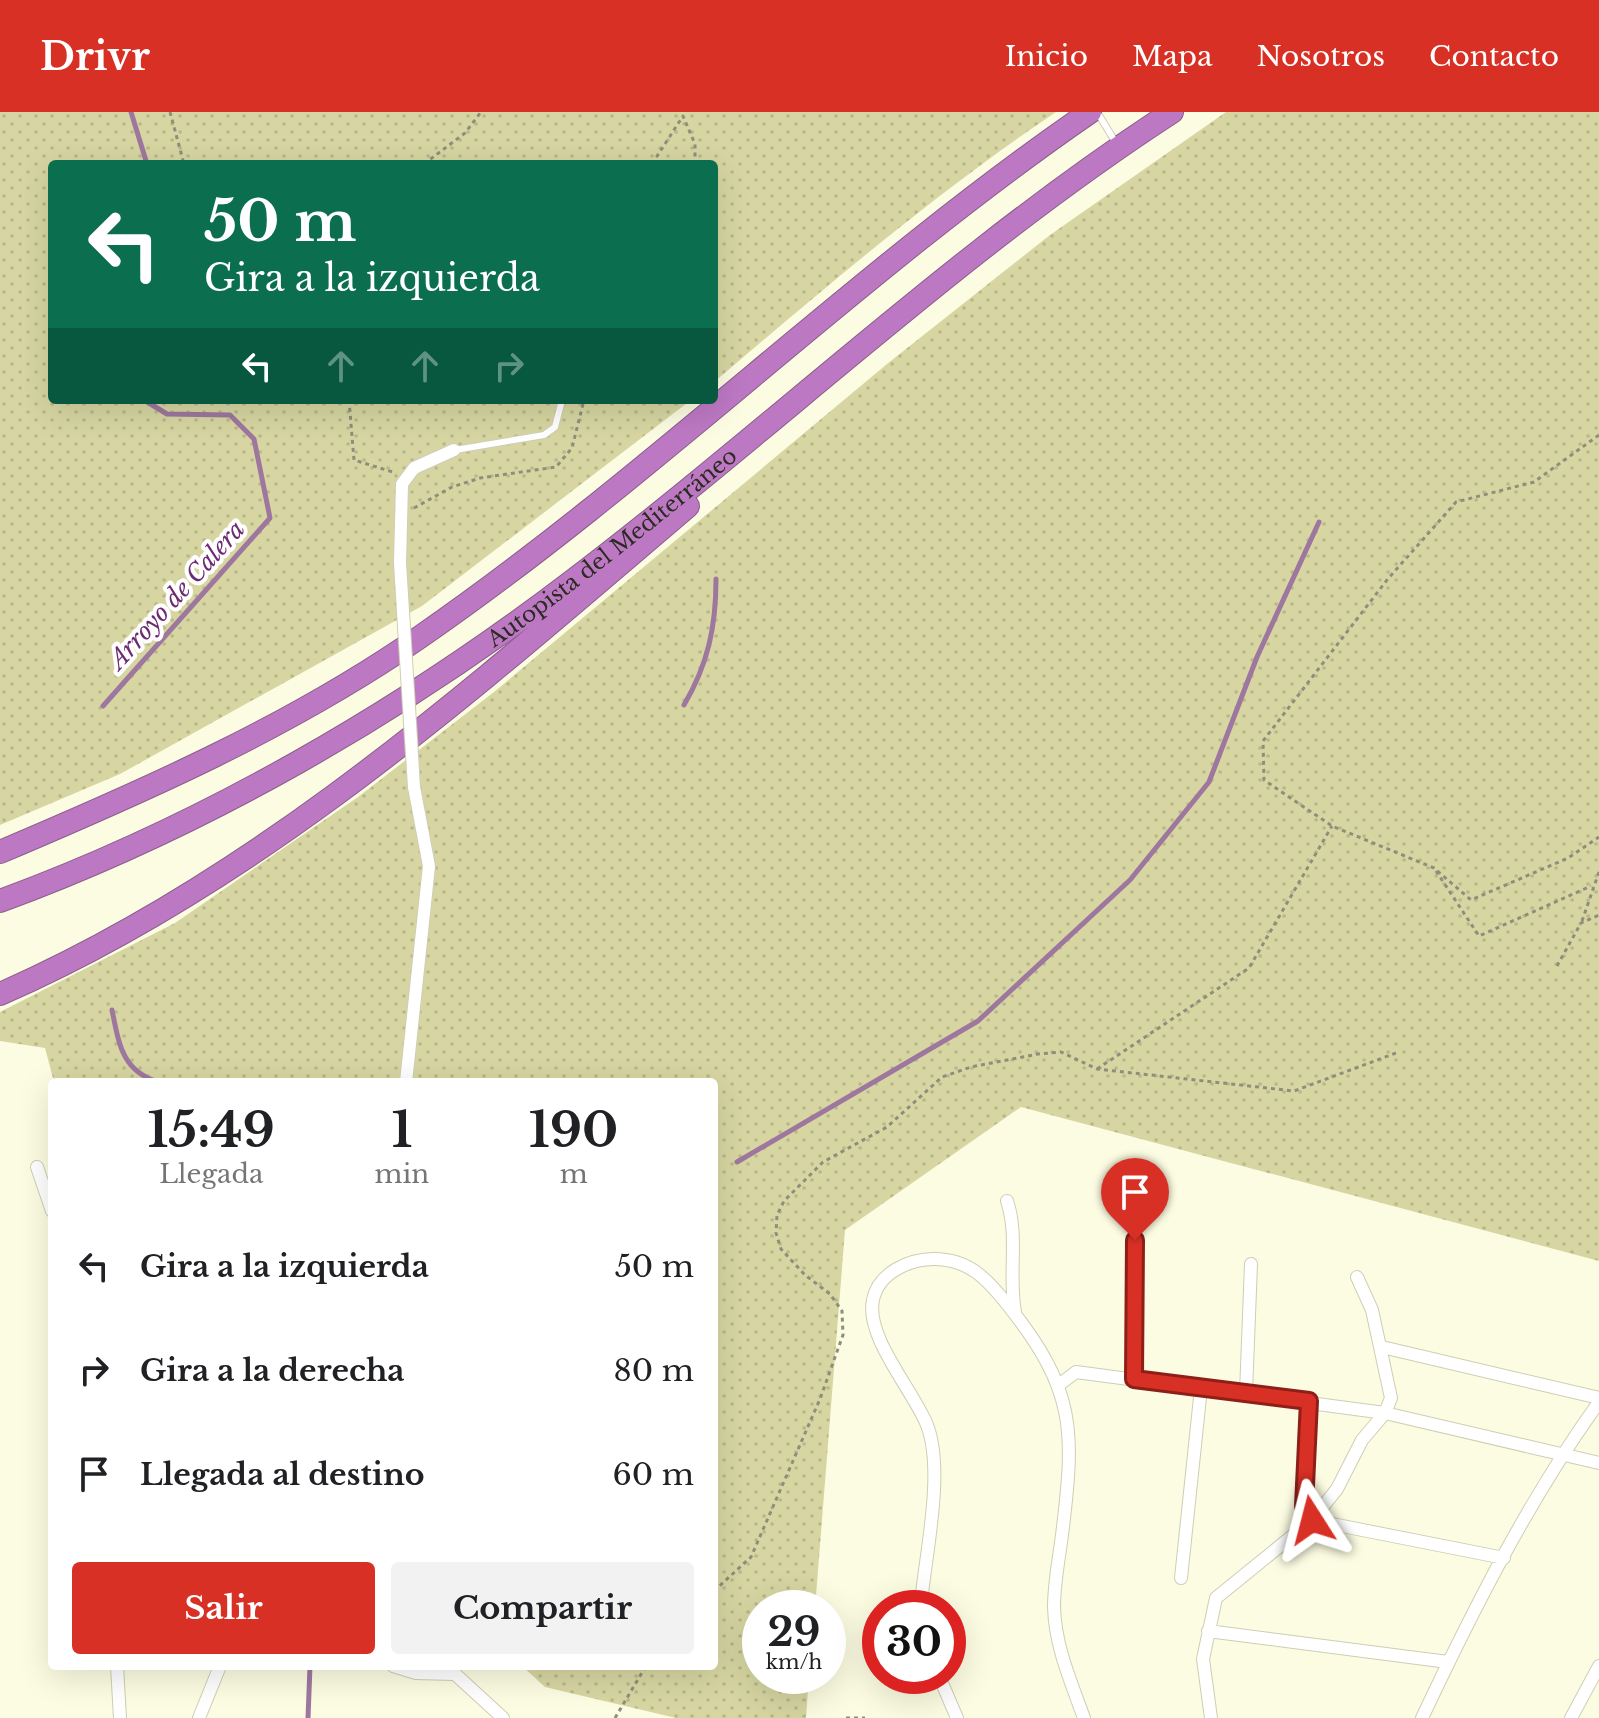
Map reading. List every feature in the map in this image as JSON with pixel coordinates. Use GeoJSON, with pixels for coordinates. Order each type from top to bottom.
{"type":"FeatureCollection","features":[{"type":"Feature","properties":{"kind":"highway","name":"Autopista del Mediterráneo"},"geometry":{"type":"LineString","coordinates":[[0,852],[128,798],[250,738],[420,637],[678,439],[986,187],[1090,112]]}},
{"type":"Feature","properties":{"kind":"highway","name":"Autopista del Mediterráneo"},"geometry":{"type":"LineString","coordinates":[[0,901],[162,831],[294,763],[389,708],[571,582],[1026,213],[1172,112]]}},
{"type":"Feature","properties":{"kind":"highway"},"geometry":{"type":"LineString","coordinates":[[0,994],[94,947],[215,878],[359,779],[445,711],[773,434],[810,387]]}},
{"type":"Feature","properties":{"kind":"street"},"geometry":{"type":"LineString","coordinates":[[406,1078],[429,866],[414,787],[400,563],[400,495],[407,476],[414,468],[454,450]]}},
{"type":"Feature","properties":{"kind":"street"},"geometry":{"type":"LineString","coordinates":[[37,1167],[48,1199]]}},
{"type":"Feature","properties":{"kind":"street"},"geometry":{"type":"LineString","coordinates":[[1007,1201],[1014,1228],[1011,1262],[1016,1315]]}},
{"type":"Feature","properties":{"kind":"street"},"geometry":{"type":"LineString","coordinates":[[1134,1379],[1135,1240]]}},
{"type":"Feature","properties":{"kind":"street"},"geometry":{"type":"LineString","coordinates":[[922,1590],[934,1462],[930,1439],[922,1416],[878,1336],[871,1312],[872,1300],[889,1274],[927,1259],[943,1259],[970,1267],[989,1282],[1016,1315],[1060,1384],[1069,1417],[1071,1463],[1054,1608],[1059,1644],[1084,1718]]}},
{"type":"Feature","properties":{"kind":"street"},"geometry":{"type":"LineString","coordinates":[[989,1282],[1006,1277],[1011,1262]]}},
{"type":"Feature","properties":{"kind":"street"},"geometry":{"type":"LineString","coordinates":[[1246,1393],[1251,1264]]}},
{"type":"Feature","properties":{"kind":"street"},"geometry":{"type":"LineString","coordinates":[[1211,1718],[1203,1659],[1216,1598],[1312,1520],[1337,1489],[1362,1440],[1385,1413],[1391,1398],[1382,1347],[1357,1277]]}},
{"type":"Feature","properties":{"kind":"street"},"geometry":{"type":"LineString","coordinates":[[1382,1347],[1599,1400],[1560,1456],[1448,1662],[1422,1718]]}},
{"type":"Feature","properties":{"kind":"street"},"geometry":{"type":"LineString","coordinates":[[1060,1384],[1076,1372],[1309,1401],[1385,1413],[1599,1463]]}},
{"type":"Feature","properties":{"kind":"street"},"geometry":{"type":"LineString","coordinates":[[1181,1578],[1201,1388]]}},
{"type":"Feature","properties":{"kind":"street"},"geometry":{"type":"LineString","coordinates":[[1309,1401],[1304,1506],[1312,1520],[1504,1558]]}},
{"type":"Feature","properties":{"kind":"street"},"geometry":{"type":"LineString","coordinates":[[1208,1631],[1448,1662]]}},
{"type":"Feature","properties":{"kind":"street"},"geometry":{"type":"LineString","coordinates":[[1571,1718],[1599,1666]]}},
{"type":"Feature","properties":{"kind":"street"},"geometry":{"type":"LineString","coordinates":[[117,1670],[120,1718]]}},
{"type":"Feature","properties":{"kind":"street"},"geometry":{"type":"LineString","coordinates":[[199,1718],[218,1670]]}},
{"type":"Feature","properties":{"kind":"street"},"geometry":{"type":"LineString","coordinates":[[406,1670],[416,1673],[455,1670],[503,1718]]}},
{"type":"Feature","properties":{"kind":"street"},"geometry":{"type":"LineString","coordinates":[[947,1694],[957,1718]]}},
{"type":"Feature","properties":{"kind":"lane"},"geometry":{"type":"LineString","coordinates":[[1097,112],[1118,147]]}},
{"type":"Feature","properties":{"kind":"lane"},"geometry":{"type":"LineString","coordinates":[[454,450],[544,435],[555,427],[561,404]]}},
{"type":"Feature","properties":{"kind":"path"},"geometry":{"type":"LineString","coordinates":[[170,112],[183,160]]}},
{"type":"Feature","properties":{"kind":"path"},"geometry":{"type":"LineString","coordinates":[[429,160],[465,133],[481,112]]}},
{"type":"Feature","properties":{"kind":"path"},"geometry":{"type":"LineString","coordinates":[[654,160],[683,114]]}},
{"type":"Feature","properties":{"kind":"path"},"geometry":{"type":"LineString","coordinates":[[683,114],[695,144],[695,160]]}},
{"type":"Feature","properties":{"kind":"path"},"geometry":{"type":"LineString","coordinates":[[349,404],[354,460],[407,476]]}},
{"type":"Feature","properties":{"kind":"path"},"geometry":{"type":"LineString","coordinates":[[399,513],[480,478],[556,467],[572,448],[583,404]]}},
{"type":"Feature","properties":{"kind":"path"},"geometry":{"type":"LineString","coordinates":[[1599,435],[1534,482],[1456,502],[1387,580],[1263,741],[1264,780],[1332,826],[1434,868],[1471,900],[1568,858],[1599,837]]}},
{"type":"Feature","properties":{"kind":"path"},"geometry":{"type":"LineString","coordinates":[[1097,1069],[1249,968],[1332,826]]}},
{"type":"Feature","properties":{"kind":"path"},"geometry":{"type":"LineString","coordinates":[[1434,868],[1479,936],[1591,886]]}},
{"type":"Feature","properties":{"kind":"path"},"geometry":{"type":"LineString","coordinates":[[1557,966],[1581,923],[1591,886],[1599,872]]}},
{"type":"Feature","properties":{"kind":"path"},"geometry":{"type":"LineString","coordinates":[[1581,923],[1599,915]]}},
{"type":"Feature","properties":{"kind":"path"},"geometry":{"type":"LineString","coordinates":[[718,1587],[751,1557],[804,1437],[843,1335],[842,1311],[830,1294],[805,1275],[781,1249],[776,1233],[777,1215],[784,1201],[823,1162],[887,1127],[942,1077],[971,1067],[1061,1052],[1097,1069],[1294,1091],[1396,1053]]}},
{"type":"Feature","properties":{"kind":"path"},"geometry":{"type":"LineString","coordinates":[[615,1718],[644,1670]]}},
{"type":"Feature","properties":{"kind":"path"},"geometry":{"type":"LineString","coordinates":[[846,1718],[865,1718]]}},
{"type":"Feature","properties":{"kind":"shaded area"},"geometry":{"type":"Polygon","coordinates":[[[0,112],[1056,112],[924,208],[718,379],[718,160],[48,160],[48,404],[686,404],[422,606],[120,774],[0,825],[0,112]]]}},
{"type":"Feature","properties":{"kind":"shaded area"},"geometry":{"type":"Polygon","coordinates":[[[1226,112],[1599,112],[1599,1261],[1021,1107],[845,1230],[816,1590],[742,1590],[742,1694],[808,1694],[806,1718],[676,1718],[545,1687],[526,1670],[718,1670],[718,1078],[53,1078],[45,1048],[0,1041],[0,1012],[175,923],[358,797],[494,692],[887,364],[1050,235],[1226,112]]]}},
{"type":"Feature","properties":{"kind":"waterway","name":"Arroyo de Calera"},"geometry":{"type":"LineString","coordinates":[[131,112],[146,160]]}},
{"type":"Feature","properties":{"kind":"waterway","name":"Arroyo de Calera"},"geometry":{"type":"LineString","coordinates":[[103,706],[270,518],[254,439],[230,415],[167,414],[151,404]]}},
{"type":"Feature","properties":{"kind":"waterway"},"geometry":{"type":"LineString","coordinates":[[737,1162],[978,1021],[1130,880],[1209,782],[1257,657],[1319,522]]}},
{"type":"Feature","properties":{"kind":"waterway"},"geometry":{"type":"LineString","coordinates":[[684,705],[709,645],[716,579]]}},
{"type":"Feature","properties":{"kind":"waterway","name":"Arroyo de Calera"},"geometry":{"type":"LineString","coordinates":[[112,1010],[124,1055],[137,1071],[148,1078]]}},
{"type":"Feature","properties":{"kind":"waterway","name":"Arroyo de Calera"},"geometry":{"type":"LineString","coordinates":[[308,1718],[310,1670]]}},
{"type":"Feature","properties":{"kind":"route"},"geometry":{"type":"LineString","coordinates":[[1135,1240],[1134,1379],[1309,1401],[1304,1506],[1312,1520]]}}]}
